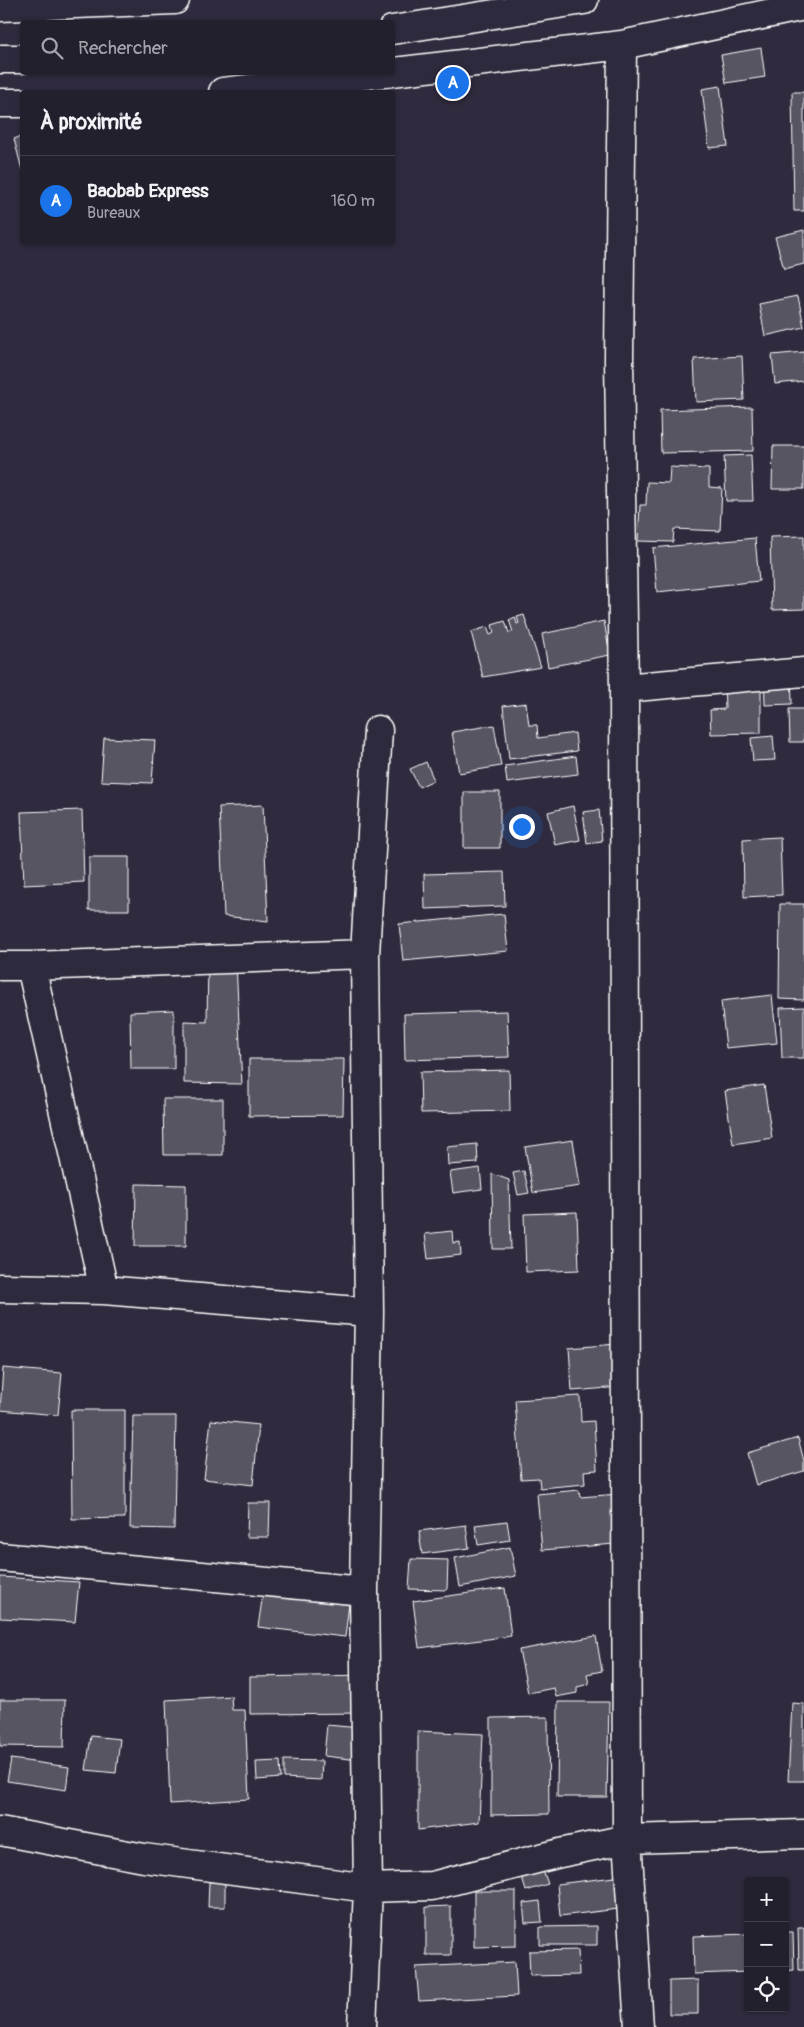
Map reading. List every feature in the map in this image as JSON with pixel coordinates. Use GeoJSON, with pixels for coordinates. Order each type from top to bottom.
{"type":"FeatureCollection","features":[{"type":"Feature","properties":{"kind":"main road"},"geometry":{"type":"LineString","coordinates":[[0,7],[175,0]]}},
{"type":"Feature","properties":{"kind":"main road"},"geometry":{"type":"LineString","coordinates":[[395,30],[584,0]]}},
{"type":"Feature","properties":{"kind":"main road"},"geometry":{"type":"LineString","coordinates":[[395,72],[622,45],[804,6]]}},
{"type":"Feature","properties":{"kind":"main road"},"geometry":{"type":"LineString","coordinates":[[622,45],[619,359],[624,688],[627,1839],[639,2027]]}},
{"type":"Feature","properties":{"kind":"main road"},"geometry":{"type":"LineString","coordinates":[[0,59],[20,59]]}},
{"type":"Feature","properties":{"kind":"main road"},"geometry":{"type":"LineString","coordinates":[[240,90],[367,75]]}},
{"type":"Feature","properties":{"kind":"main road"},"geometry":{"type":"LineString","coordinates":[[0,103],[20,103]]}},
{"type":"Feature","properties":{"kind":"main road"},"geometry":{"type":"LineString","coordinates":[[624,688],[804,672]]}},
{"type":"Feature","properties":{"kind":"main road"},"geometry":{"type":"LineString","coordinates":[[362,2027],[368,1888],[364,1591],[369,1312],[365,954],[378,730]]}},
{"type":"Feature","properties":{"kind":"main road"},"geometry":{"type":"LineString","coordinates":[[0,966],[365,954]]}},
{"type":"Feature","properties":{"kind":"main road"},"geometry":{"type":"LineString","coordinates":[[31,966],[104,1290]]}},
{"type":"Feature","properties":{"kind":"main road"},"geometry":{"type":"LineString","coordinates":[[0,1288],[104,1290],[369,1312]]}},
{"type":"Feature","properties":{"kind":"main road"},"geometry":{"type":"LineString","coordinates":[[0,1557],[364,1591]]}},
{"type":"Feature","properties":{"kind":"main road"},"geometry":{"type":"LineString","coordinates":[[0,1831],[144,1858],[368,1888],[432,1886],[560,1853],[627,1839],[804,1834]]}},
{"type":"Feature","properties":{"kind":"building"},"geometry":{"type":"Polygon","coordinates":[[[761,48],[765,77],[726,83],[721,55],[761,48]]]}},
{"type":"Feature","properties":{"kind":"building"},"geometry":{"type":"Polygon","coordinates":[[[720,86],[728,146],[709,148],[702,89],[720,86]]]}},
{"type":"Feature","properties":{"kind":"building"},"geometry":{"type":"Polygon","coordinates":[[[792,92],[804,92],[804,211],[794,211],[792,92]]]}},
{"type":"Feature","properties":{"kind":"building"},"geometry":{"type":"Polygon","coordinates":[[[20,137],[20,162],[14,139],[20,137]]]}},
{"type":"Feature","properties":{"kind":"building"},"geometry":{"type":"Polygon","coordinates":[[[804,230],[804,264],[784,269],[775,237],[804,230]]]}},
{"type":"Feature","properties":{"kind":"building"},"geometry":{"type":"Polygon","coordinates":[[[798,296],[804,327],[765,336],[759,304],[798,296]]]}},
{"type":"Feature","properties":{"kind":"building"},"geometry":{"type":"Polygon","coordinates":[[[804,352],[804,381],[775,384],[772,355],[804,352]]]}},
{"type":"Feature","properties":{"kind":"building"},"geometry":{"type":"Polygon","coordinates":[[[742,356],[744,400],[696,402],[694,359],[742,356]]]}},
{"type":"Feature","properties":{"kind":"building"},"geometry":{"type":"Polygon","coordinates":[[[752,407],[753,451],[661,453],[660,410],[752,407]]]}},
{"type":"Feature","properties":{"kind":"building"},"geometry":{"type":"Polygon","coordinates":[[[773,446],[804,446],[804,489],[772,489],[773,446]]]}},
{"type":"Feature","properties":{"kind":"building"},"geometry":{"type":"Polygon","coordinates":[[[751,455],[753,501],[726,501],[724,456],[751,455]]]}},
{"type":"Feature","properties":{"kind":"building"},"geometry":{"type":"Polygon","coordinates":[[[670,467],[709,469],[709,487],[722,488],[720,531],[674,529],[673,542],[638,541],[640,505],[646,505],[647,482],[669,483],[670,467]]]}},
{"type":"Feature","properties":{"kind":"building"},"geometry":{"type":"Polygon","coordinates":[[[804,536],[804,609],[772,610],[770,537],[804,536]]]}},
{"type":"Feature","properties":{"kind":"building"},"geometry":{"type":"Polygon","coordinates":[[[755,538],[759,581],[657,592],[653,548],[755,538]]]}},
{"type":"Feature","properties":{"kind":"building"},"geometry":{"type":"Polygon","coordinates":[[[524,615],[541,667],[483,677],[471,632],[487,627],[490,635],[494,633],[492,625],[505,621],[509,633],[513,632],[509,620],[515,617],[517,624],[519,623],[517,617],[524,615]]]}},
{"type":"Feature","properties":{"kind":"building"},"geometry":{"type":"Polygon","coordinates":[[[604,621],[610,655],[548,667],[542,634],[604,621]]]}},
{"type":"Feature","properties":{"kind":"building"},"geometry":{"type":"Polygon","coordinates":[[[764,668],[791,668],[792,704],[765,705],[764,668]]]}},
{"type":"Feature","properties":{"kind":"building"},"geometry":{"type":"Polygon","coordinates":[[[724,680],[761,680],[761,733],[711,734],[710,710],[725,709],[724,680]]]}},
{"type":"Feature","properties":{"kind":"building"},"geometry":{"type":"Polygon","coordinates":[[[526,703],[529,725],[537,725],[538,738],[575,733],[577,751],[509,759],[503,706],[526,703]]]}},
{"type":"Feature","properties":{"kind":"building"},"geometry":{"type":"Polygon","coordinates":[[[789,709],[804,709],[804,742],[790,742],[789,709]]]}},
{"type":"Feature","properties":{"kind":"building"},"geometry":{"type":"Polygon","coordinates":[[[494,725],[501,766],[459,773],[452,732],[494,725]]]}},
{"type":"Feature","properties":{"kind":"building"},"geometry":{"type":"Polygon","coordinates":[[[773,736],[775,760],[753,761],[751,738],[773,736]]]}},
{"type":"Feature","properties":{"kind":"building"},"geometry":{"type":"Polygon","coordinates":[[[104,738],[155,740],[152,783],[101,781],[104,738]]]}},
{"type":"Feature","properties":{"kind":"building"},"geometry":{"type":"Polygon","coordinates":[[[576,756],[578,774],[507,783],[505,766],[576,756]]]}},
{"type":"Feature","properties":{"kind":"building"},"geometry":{"type":"Polygon","coordinates":[[[426,762],[434,780],[419,787],[410,769],[426,762]]]}},
{"type":"Feature","properties":{"kind":"building"},"geometry":{"type":"Polygon","coordinates":[[[464,792],[500,792],[500,848],[464,848],[464,792]]]}},
{"type":"Feature","properties":{"kind":"building"},"geometry":{"type":"Polygon","coordinates":[[[263,805],[268,921],[224,916],[219,807],[263,805]]]}},
{"type":"Feature","properties":{"kind":"building"},"geometry":{"type":"Polygon","coordinates":[[[573,806],[580,840],[555,845],[548,812],[573,806]]]}},
{"type":"Feature","properties":{"kind":"building"},"geometry":{"type":"Polygon","coordinates":[[[82,810],[84,882],[24,885],[21,812],[82,810]]]}},
{"type":"Feature","properties":{"kind":"building"},"geometry":{"type":"Polygon","coordinates":[[[599,810],[602,841],[587,843],[583,812],[599,810]]]}},
{"type":"Feature","properties":{"kind":"building"},"geometry":{"type":"Polygon","coordinates":[[[780,837],[782,895],[744,897],[743,839],[780,837]]]}},
{"type":"Feature","properties":{"kind":"building"},"geometry":{"type":"Polygon","coordinates":[[[89,857],[129,857],[129,910],[89,910],[89,857]]]}},
{"type":"Feature","properties":{"kind":"building"},"geometry":{"type":"Polygon","coordinates":[[[504,872],[505,906],[425,909],[424,874],[504,872]]]}},
{"type":"Feature","properties":{"kind":"building"},"geometry":{"type":"Polygon","coordinates":[[[780,904],[804,904],[804,1000],[779,999],[780,904]]]}},
{"type":"Feature","properties":{"kind":"building"},"geometry":{"type":"Polygon","coordinates":[[[504,914],[508,951],[403,961],[399,924],[504,914]]]}},
{"type":"Feature","properties":{"kind":"building"},"geometry":{"type":"Polygon","coordinates":[[[208,963],[236,963],[242,1084],[184,1083],[184,1021],[207,1022],[208,963]]]}},
{"type":"Feature","properties":{"kind":"building"},"geometry":{"type":"Polygon","coordinates":[[[772,995],[777,1043],[726,1048],[721,1001],[772,995]]]}},
{"type":"Feature","properties":{"kind":"building"},"geometry":{"type":"Polygon","coordinates":[[[804,1007],[804,1058],[782,1058],[780,1008],[804,1007]]]}},
{"type":"Feature","properties":{"kind":"building"},"geometry":{"type":"Polygon","coordinates":[[[174,1010],[174,1069],[131,1069],[130,1012],[174,1010]]]}},
{"type":"Feature","properties":{"kind":"building"},"geometry":{"type":"Polygon","coordinates":[[[507,1011],[509,1057],[405,1060],[404,1014],[507,1011]]]}},
{"type":"Feature","properties":{"kind":"building"},"geometry":{"type":"Polygon","coordinates":[[[249,1059],[344,1059],[343,1115],[249,1116],[249,1059]]]}},
{"type":"Feature","properties":{"kind":"building"},"geometry":{"type":"Polygon","coordinates":[[[509,1070],[510,1111],[421,1113],[420,1072],[509,1070]]]}},
{"type":"Feature","properties":{"kind":"building"},"geometry":{"type":"Polygon","coordinates":[[[764,1085],[772,1138],[733,1144],[725,1091],[764,1085]]]}},
{"type":"Feature","properties":{"kind":"building"},"geometry":{"type":"Polygon","coordinates":[[[163,1099],[223,1099],[223,1155],[164,1155],[163,1099]]]}},
{"type":"Feature","properties":{"kind":"building"},"geometry":{"type":"Polygon","coordinates":[[[573,1140],[580,1186],[533,1193],[525,1147],[573,1140]]]}},
{"type":"Feature","properties":{"kind":"building"},"geometry":{"type":"Polygon","coordinates":[[[477,1144],[478,1163],[448,1165],[447,1147],[477,1144]]]}},
{"type":"Feature","properties":{"kind":"building"},"geometry":{"type":"Polygon","coordinates":[[[480,1168],[482,1189],[453,1193],[450,1172],[480,1168]]]}},
{"type":"Feature","properties":{"kind":"building"},"geometry":{"type":"Polygon","coordinates":[[[524,1171],[529,1193],[518,1195],[513,1173],[524,1171]]]}},
{"type":"Feature","properties":{"kind":"building"},"geometry":{"type":"Polygon","coordinates":[[[492,1174],[509,1180],[511,1249],[493,1249],[492,1174]]]}},
{"type":"Feature","properties":{"kind":"building"},"geometry":{"type":"Polygon","coordinates":[[[136,1184],[186,1185],[186,1246],[135,1246],[136,1184]]]}},
{"type":"Feature","properties":{"kind":"building"},"geometry":{"type":"Polygon","coordinates":[[[577,1212],[579,1270],[526,1272],[524,1214],[577,1212]]]}},
{"type":"Feature","properties":{"kind":"building"},"geometry":{"type":"Polygon","coordinates":[[[452,1231],[453,1243],[460,1242],[461,1255],[428,1259],[425,1234],[452,1231]]]}},
{"type":"Feature","properties":{"kind":"building"},"geometry":{"type":"Polygon","coordinates":[[[616,1344],[620,1387],[572,1391],[569,1348],[616,1344]]]}},
{"type":"Feature","properties":{"kind":"building"},"geometry":{"type":"Polygon","coordinates":[[[3,1368],[62,1373],[58,1415],[0,1410],[3,1368]]]}},
{"type":"Feature","properties":{"kind":"building"},"geometry":{"type":"Polygon","coordinates":[[[580,1396],[581,1422],[594,1421],[597,1470],[584,1471],[585,1484],[540,1488],[539,1478],[521,1479],[515,1400],[580,1396]]]}},
{"type":"Feature","properties":{"kind":"building"},"geometry":{"type":"Polygon","coordinates":[[[71,1410],[125,1410],[125,1518],[72,1519],[71,1410]]]}},
{"type":"Feature","properties":{"kind":"building"},"geometry":{"type":"Polygon","coordinates":[[[133,1416],[176,1416],[174,1529],[130,1528],[133,1416]]]}},
{"type":"Feature","properties":{"kind":"building"},"geometry":{"type":"Polygon","coordinates":[[[211,1420],[259,1425],[253,1485],[204,1479],[211,1420]]]}},
{"type":"Feature","properties":{"kind":"building"},"geometry":{"type":"Polygon","coordinates":[[[798,1438],[804,1461],[804,1471],[756,1485],[747,1453],[798,1438]]]}},
{"type":"Feature","properties":{"kind":"building"},"geometry":{"type":"Polygon","coordinates":[[[579,1490],[580,1497],[619,1494],[615,1544],[542,1550],[537,1494],[579,1490]]]}},
{"type":"Feature","properties":{"kind":"building"},"geometry":{"type":"Polygon","coordinates":[[[248,1503],[270,1503],[269,1537],[247,1537],[248,1503]]]}},
{"type":"Feature","properties":{"kind":"building"},"geometry":{"type":"Polygon","coordinates":[[[507,1521],[510,1540],[478,1545],[475,1525],[507,1521]]]}},
{"type":"Feature","properties":{"kind":"building"},"geometry":{"type":"Polygon","coordinates":[[[466,1525],[469,1548],[422,1554],[419,1531],[466,1525]]]}},
{"type":"Feature","properties":{"kind":"building"},"geometry":{"type":"Polygon","coordinates":[[[510,1547],[516,1576],[460,1587],[455,1558],[510,1547]]]}},
{"type":"Feature","properties":{"kind":"building"},"geometry":{"type":"Polygon","coordinates":[[[411,1559],[448,1560],[447,1590],[409,1589],[411,1559]]]}},
{"type":"Feature","properties":{"kind":"building"},"geometry":{"type":"Polygon","coordinates":[[[0,1577],[79,1582],[75,1622],[0,1618],[0,1577]]]}},
{"type":"Feature","properties":{"kind":"building"},"geometry":{"type":"Polygon","coordinates":[[[264,1586],[350,1596],[345,1637],[258,1627],[264,1586]]]}},
{"type":"Feature","properties":{"kind":"building"},"geometry":{"type":"Polygon","coordinates":[[[505,1588],[511,1636],[419,1648],[413,1601],[505,1588]]]}},
{"type":"Feature","properties":{"kind":"building"},"geometry":{"type":"Polygon","coordinates":[[[596,1636],[602,1671],[587,1674],[589,1684],[577,1687],[577,1693],[556,1697],[554,1688],[528,1693],[519,1650],[596,1636]]]}},
{"type":"Feature","properties":{"kind":"building"},"geometry":{"type":"Polygon","coordinates":[[[369,1675],[369,1713],[250,1714],[250,1677],[369,1675]]]}},
{"type":"Feature","properties":{"kind":"building"},"geometry":{"type":"Polygon","coordinates":[[[231,1696],[232,1710],[245,1710],[249,1799],[170,1804],[166,1700],[231,1696]]]}},
{"type":"Feature","properties":{"kind":"building"},"geometry":{"type":"Polygon","coordinates":[[[0,1700],[65,1700],[64,1747],[0,1746],[0,1700]]]}},
{"type":"Feature","properties":{"kind":"building"},"geometry":{"type":"Polygon","coordinates":[[[558,1702],[609,1702],[607,1797],[557,1797],[558,1702]]]}},
{"type":"Feature","properties":{"kind":"building"},"geometry":{"type":"Polygon","coordinates":[[[792,1703],[804,1704],[804,1781],[788,1781],[792,1703]]]}},
{"type":"Feature","properties":{"kind":"building"},"geometry":{"type":"Polygon","coordinates":[[[548,1717],[549,1814],[491,1815],[491,1718],[548,1717]]]}},
{"type":"Feature","properties":{"kind":"building"},"geometry":{"type":"Polygon","coordinates":[[[327,1725],[371,1729],[367,1761],[324,1756],[327,1725]]]}},
{"type":"Feature","properties":{"kind":"building"},"geometry":{"type":"Polygon","coordinates":[[[418,1731],[483,1734],[479,1822],[418,1830],[418,1731]]]}},
{"type":"Feature","properties":{"kind":"building"},"geometry":{"type":"Polygon","coordinates":[[[91,1736],[120,1739],[116,1773],[86,1770],[91,1736]]]}},
{"type":"Feature","properties":{"kind":"building"},"geometry":{"type":"Polygon","coordinates":[[[11,1759],[69,1767],[66,1790],[7,1781],[11,1759]]]}},
{"type":"Feature","properties":{"kind":"building"},"geometry":{"type":"Polygon","coordinates":[[[284,1760],[322,1761],[321,1780],[284,1778],[284,1760]]]}},
{"type":"Feature","properties":{"kind":"building"},"geometry":{"type":"Polygon","coordinates":[[[280,1761],[281,1778],[257,1780],[256,1762],[280,1761]]]}},
{"type":"Feature","properties":{"kind":"building"},"geometry":{"type":"Polygon","coordinates":[[[541,1865],[548,1884],[526,1891],[520,1872],[541,1865]]]}},
{"type":"Feature","properties":{"kind":"building"},"geometry":{"type":"Polygon","coordinates":[[[631,1875],[635,1907],[560,1916],[557,1884],[631,1875]]]}},
{"type":"Feature","properties":{"kind":"building"},"geometry":{"type":"Polygon","coordinates":[[[209,1882],[225,1882],[225,1907],[208,1907],[209,1882]]]}},
{"type":"Feature","properties":{"kind":"building"},"geometry":{"type":"Polygon","coordinates":[[[474,1891],[516,1891],[516,1946],[474,1947],[474,1891]]]}},
{"type":"Feature","properties":{"kind":"building"},"geometry":{"type":"Polygon","coordinates":[[[540,1901],[542,1922],[525,1923],[523,1903],[540,1901]]]}},
{"type":"Feature","properties":{"kind":"building"},"geometry":{"type":"Polygon","coordinates":[[[451,1906],[451,1955],[426,1955],[426,1907],[451,1906]]]}},
{"type":"Feature","properties":{"kind":"building"},"geometry":{"type":"Polygon","coordinates":[[[597,1926],[597,1945],[540,1945],[540,1927],[597,1926]]]}},
{"type":"Feature","properties":{"kind":"building"},"geometry":{"type":"Polygon","coordinates":[[[798,1928],[804,1928],[804,1970],[799,1970],[798,1928]]]}},
{"type":"Feature","properties":{"kind":"building"},"geometry":{"type":"Polygon","coordinates":[[[789,1932],[793,1932],[794,1970],[789,1971],[789,1932]]]}},
{"type":"Feature","properties":{"kind":"building"},"geometry":{"type":"Polygon","coordinates":[[[744,1934],[744,1972],[694,1974],[693,1936],[744,1934]]]}},
{"type":"Feature","properties":{"kind":"building"},"geometry":{"type":"Polygon","coordinates":[[[578,1950],[579,1975],[530,1976],[529,1951],[578,1950]]]}},
{"type":"Feature","properties":{"kind":"building"},"geometry":{"type":"Polygon","coordinates":[[[515,1962],[517,1996],[419,2001],[416,1967],[515,1962]]]}},
{"type":"Feature","properties":{"kind":"building"},"geometry":{"type":"Polygon","coordinates":[[[698,1980],[698,2014],[669,2014],[669,1981],[698,1980]]]}},
{"type":"Feature","properties":{"kind":"place","name":"Baobab Express"},"geometry":{"type":"Point","coordinates":[453,83]}}]}
